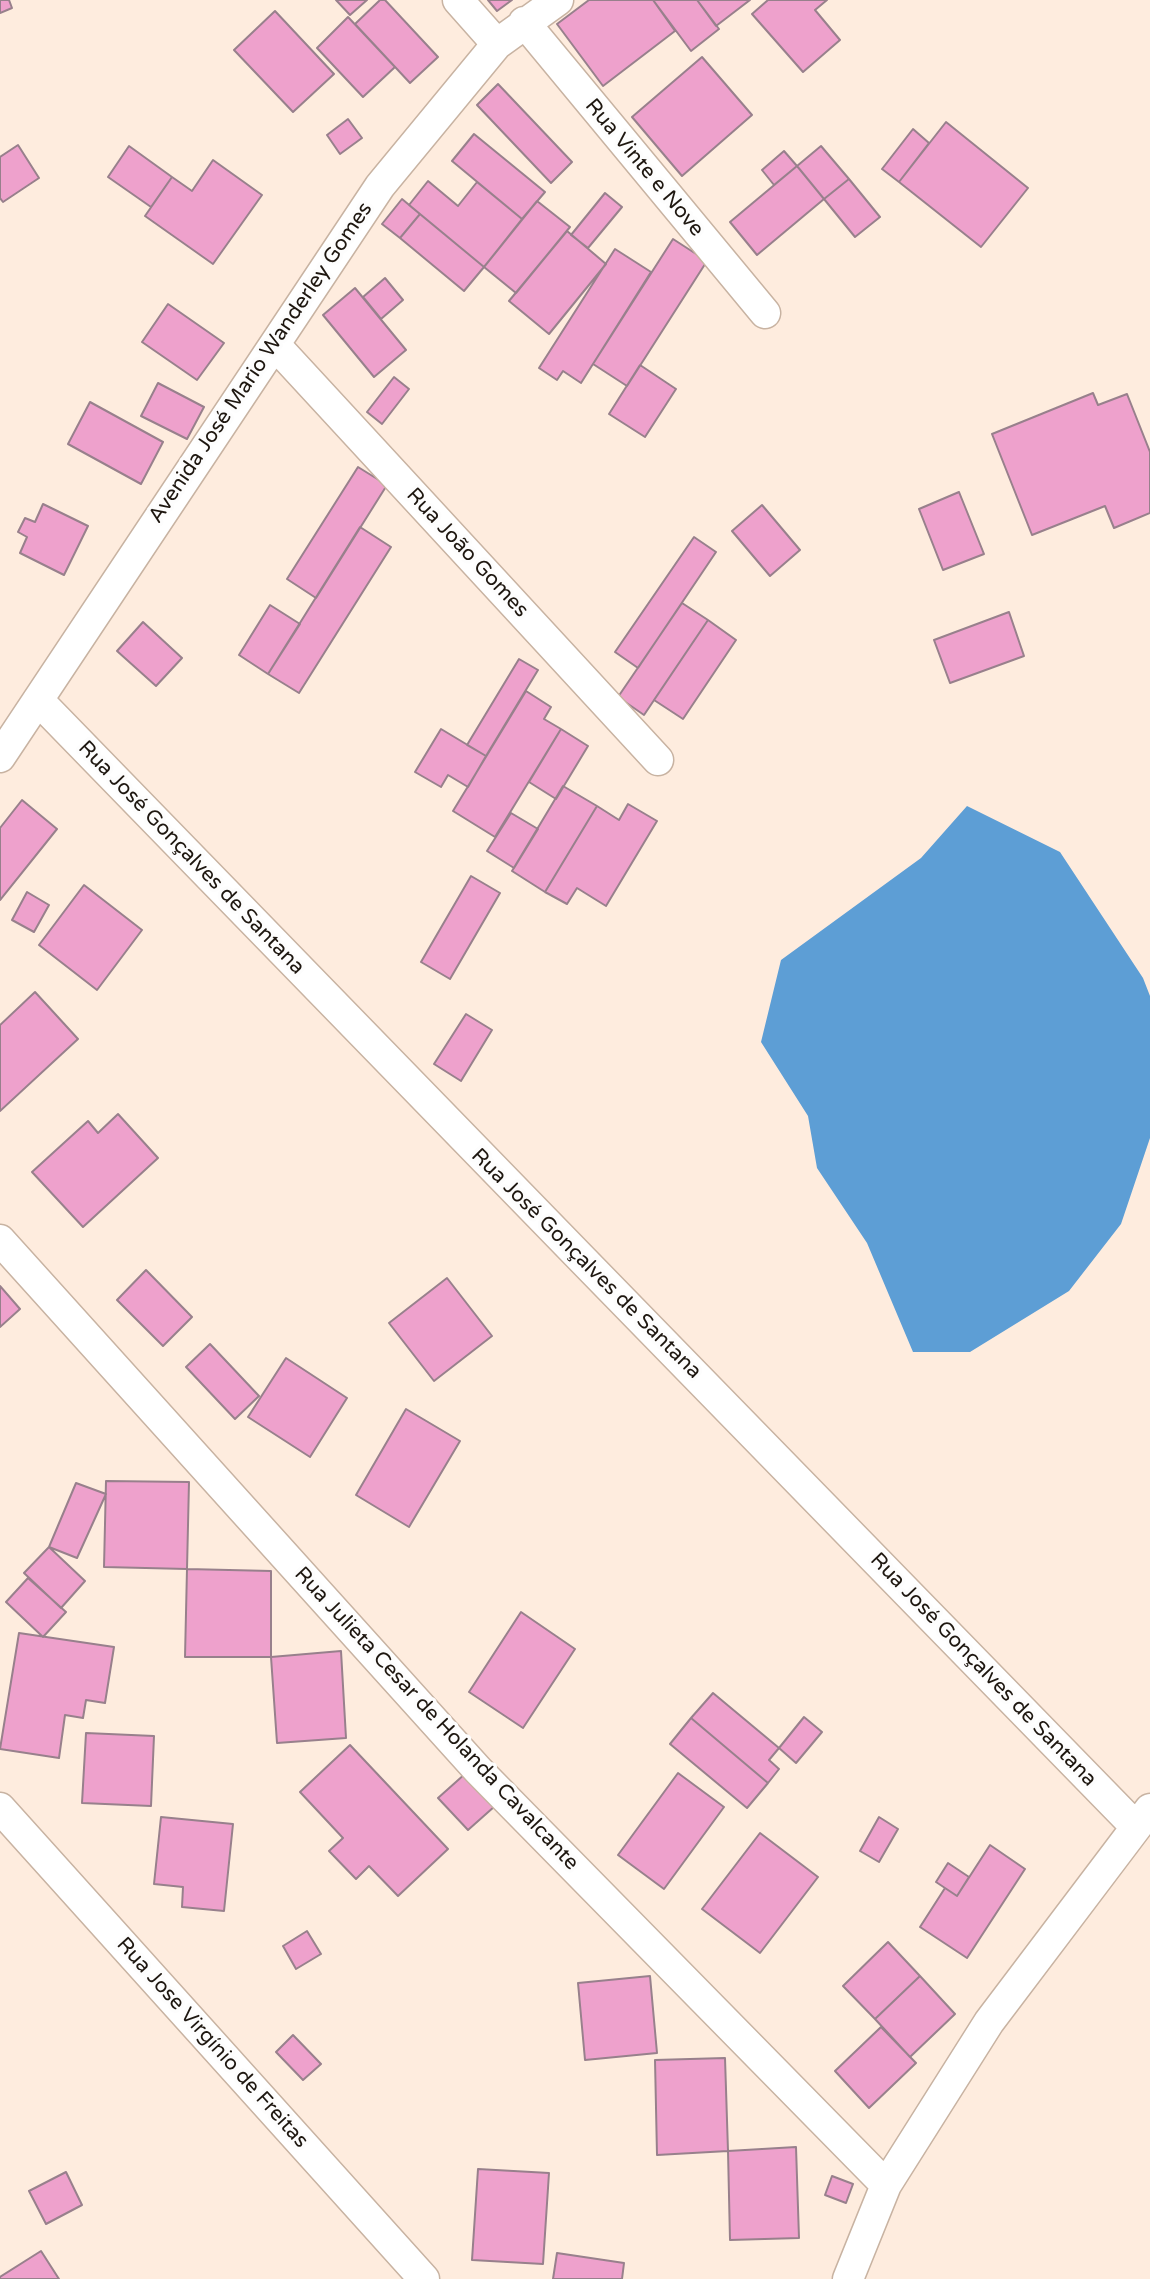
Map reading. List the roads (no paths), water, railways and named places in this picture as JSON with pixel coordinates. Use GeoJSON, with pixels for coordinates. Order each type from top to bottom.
{"type":"FeatureCollection","features":[{"type":"Feature","properties":{"kind":"street"},"geometry":{"type":"LineString","coordinates":[[458,0],[497,44]]}},
{"type":"Feature","properties":{"kind":"street","name":"Avenida José Mario Wanderley Gomes"},"geometry":{"type":"LineString","coordinates":[[0,757],[380,186],[497,44],[558,0]]}},
{"type":"Feature","properties":{"kind":"street","name":"Rua Vinte e Nove"},"geometry":{"type":"LineString","coordinates":[[524,22],[765,313]]}},
{"type":"Feature","properties":{"kind":"street","name":"Rua João Gomes"},"geometry":{"type":"LineString","coordinates":[[276,346],[658,760]]}},
{"type":"Feature","properties":{"kind":"street","name":"Rua José Gonçalves de Santana"},"geometry":{"type":"LineString","coordinates":[[38,699],[383,1057],[791,1472],[1143,1818]]}},
{"type":"Feature","properties":{"kind":"street","name":"Rua Julieta Cesar de Holanda Cavalcante"},"geometry":{"type":"LineString","coordinates":[[0,1240],[478,1770],[886,2185]]}},
{"type":"Feature","properties":{"kind":"street","name":"Rua Jose Virgínio de Freitas"},"geometry":{"type":"LineString","coordinates":[[0,1808],[424,2279]]}},
{"type":"Feature","properties":{"kind":"street"},"geometry":{"type":"LineString","coordinates":[[848,2279],[886,2185],[989,2022],[1143,1818]]}},
{"type":"Feature","properties":{"kind":"water"},"geometry":{"type":"Polygon","coordinates":[[[967,806],[1060,852],[1143,978],[1150,996],[1150,1138],[1121,1224],[1069,1291],[970,1352],[913,1352],[867,1243],[817,1168],[808,1116],[761,1042],[781,960],[921,858],[967,806]]]}}]}
